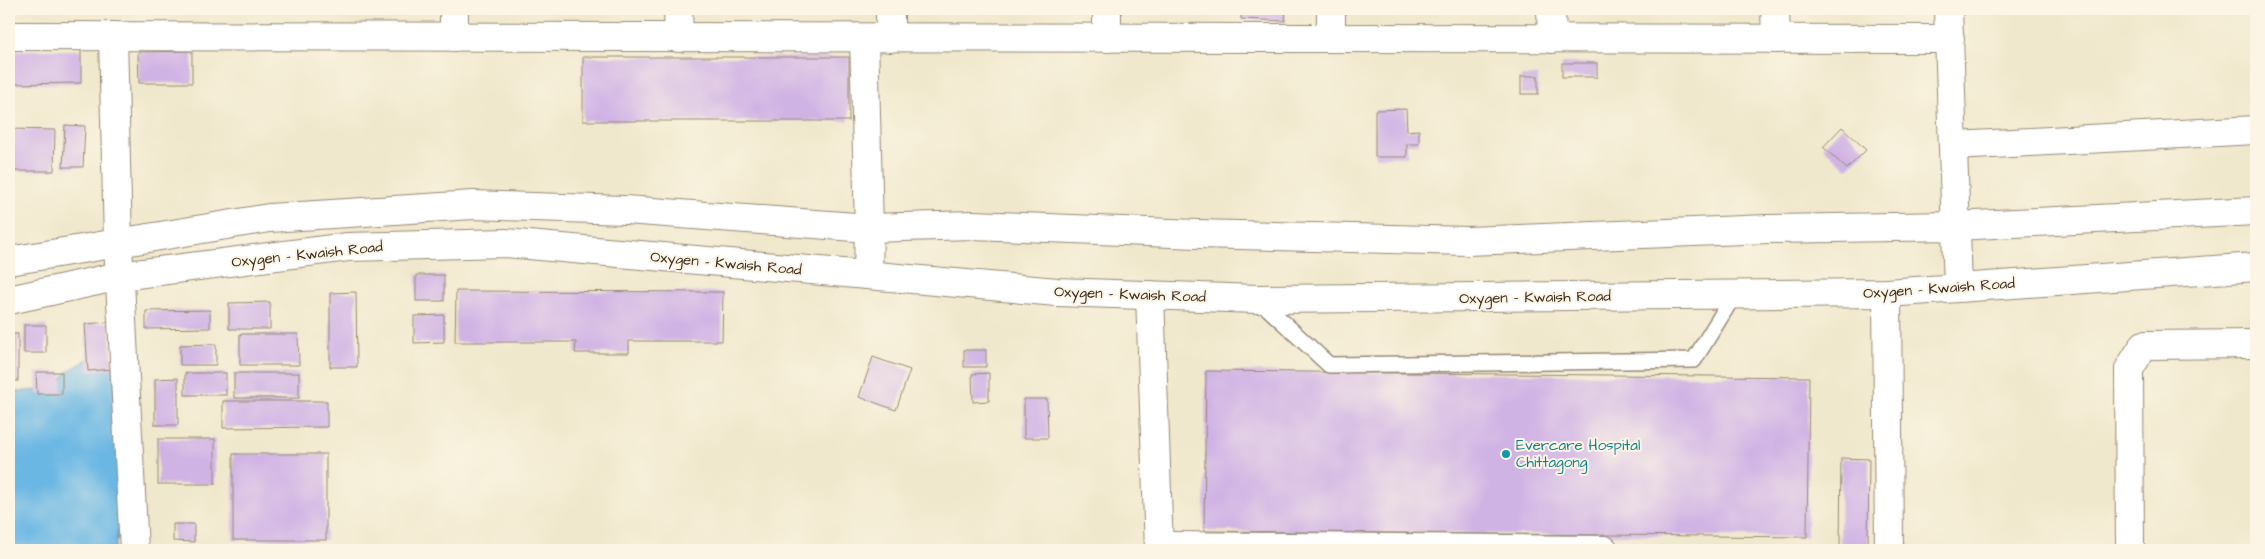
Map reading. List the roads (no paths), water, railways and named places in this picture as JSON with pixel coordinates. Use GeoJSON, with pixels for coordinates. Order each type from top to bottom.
{"type":"FeatureCollection","features":[{"type":"Feature","properties":{"kind":"street"},"geometry":{"type":"LineString","coordinates":[[454,9],[454,37]]}},
{"type":"Feature","properties":{"kind":"street"},"geometry":{"type":"LineString","coordinates":[[678,9],[679,38]]}},
{"type":"Feature","properties":{"kind":"street"},"geometry":{"type":"LineString","coordinates":[[868,275],[877,38],[890,9]]}},
{"type":"Feature","properties":{"kind":"street"},"geometry":{"type":"LineString","coordinates":[[1107,9],[1108,38]]}},
{"type":"Feature","properties":{"kind":"street"},"geometry":{"type":"LineString","coordinates":[[1331,9],[1331,38]]}},
{"type":"Feature","properties":{"kind":"street"},"geometry":{"type":"LineString","coordinates":[[1551,9],[1552,39]]}},
{"type":"Feature","properties":{"kind":"street"},"geometry":{"type":"LineString","coordinates":[[1775,9],[1776,39]]}},
{"type":"Feature","properties":{"kind":"street"},"geometry":{"type":"LineString","coordinates":[[1948,9],[1958,288]]}},
{"type":"Feature","properties":{"kind":"street"},"geometry":{"type":"LineString","coordinates":[[9,36],[1950,39]]}},
{"type":"Feature","properties":{"kind":"street"},"geometry":{"type":"LineString","coordinates":[[113,36],[118,244],[134,550]]}},
{"type":"Feature","properties":{"kind":"street"},"geometry":{"type":"LineString","coordinates":[[1954,146],[2256,130]]}},
{"type":"Feature","properties":{"kind":"street"},"geometry":{"type":"LineString","coordinates":[[9,261],[269,218],[473,205],[626,210],[869,228],[973,225],[1197,234],[1468,240],[1956,226],[2256,211]]}},
{"type":"Feature","properties":{"kind":"street","name":"Oxygen - Kwaish Road"},"geometry":{"type":"LineString","coordinates":[[9,300],[120,276],[348,247],[506,243],[1058,292],[1258,299],[1888,293],[2256,268]]}},
{"type":"Feature","properties":{"kind":"street"},"geometry":{"type":"LineString","coordinates":[[1888,293],[1889,550]]}},
{"type":"Feature","properties":{"kind":"street"},"geometry":{"type":"LineString","coordinates":[[1150,295],[1164,548],[1604,550]]}},
{"type":"Feature","properties":{"kind":"street"},"geometry":{"type":"LineString","coordinates":[[2130,550],[2129,369],[2144,345],[2256,344]]}},
{"type":"Feature","properties":{"kind":"lane"},"geometry":{"type":"LineString","coordinates":[[1258,299],[1329,366],[1694,360],[1734,295]]}},
{"type":"Feature","properties":{"kind":"water"},"geometry":{"type":"Polygon","coordinates":[[[86,360],[114,366],[123,503],[115,550],[9,550],[9,392],[56,389],[66,373],[86,360]]]}},
{"type":"Feature","properties":{"kind":"place","name":"Evercare Hospital Chittagong"},"geometry":{"type":"Point","coordinates":[1506,454]}}]}
